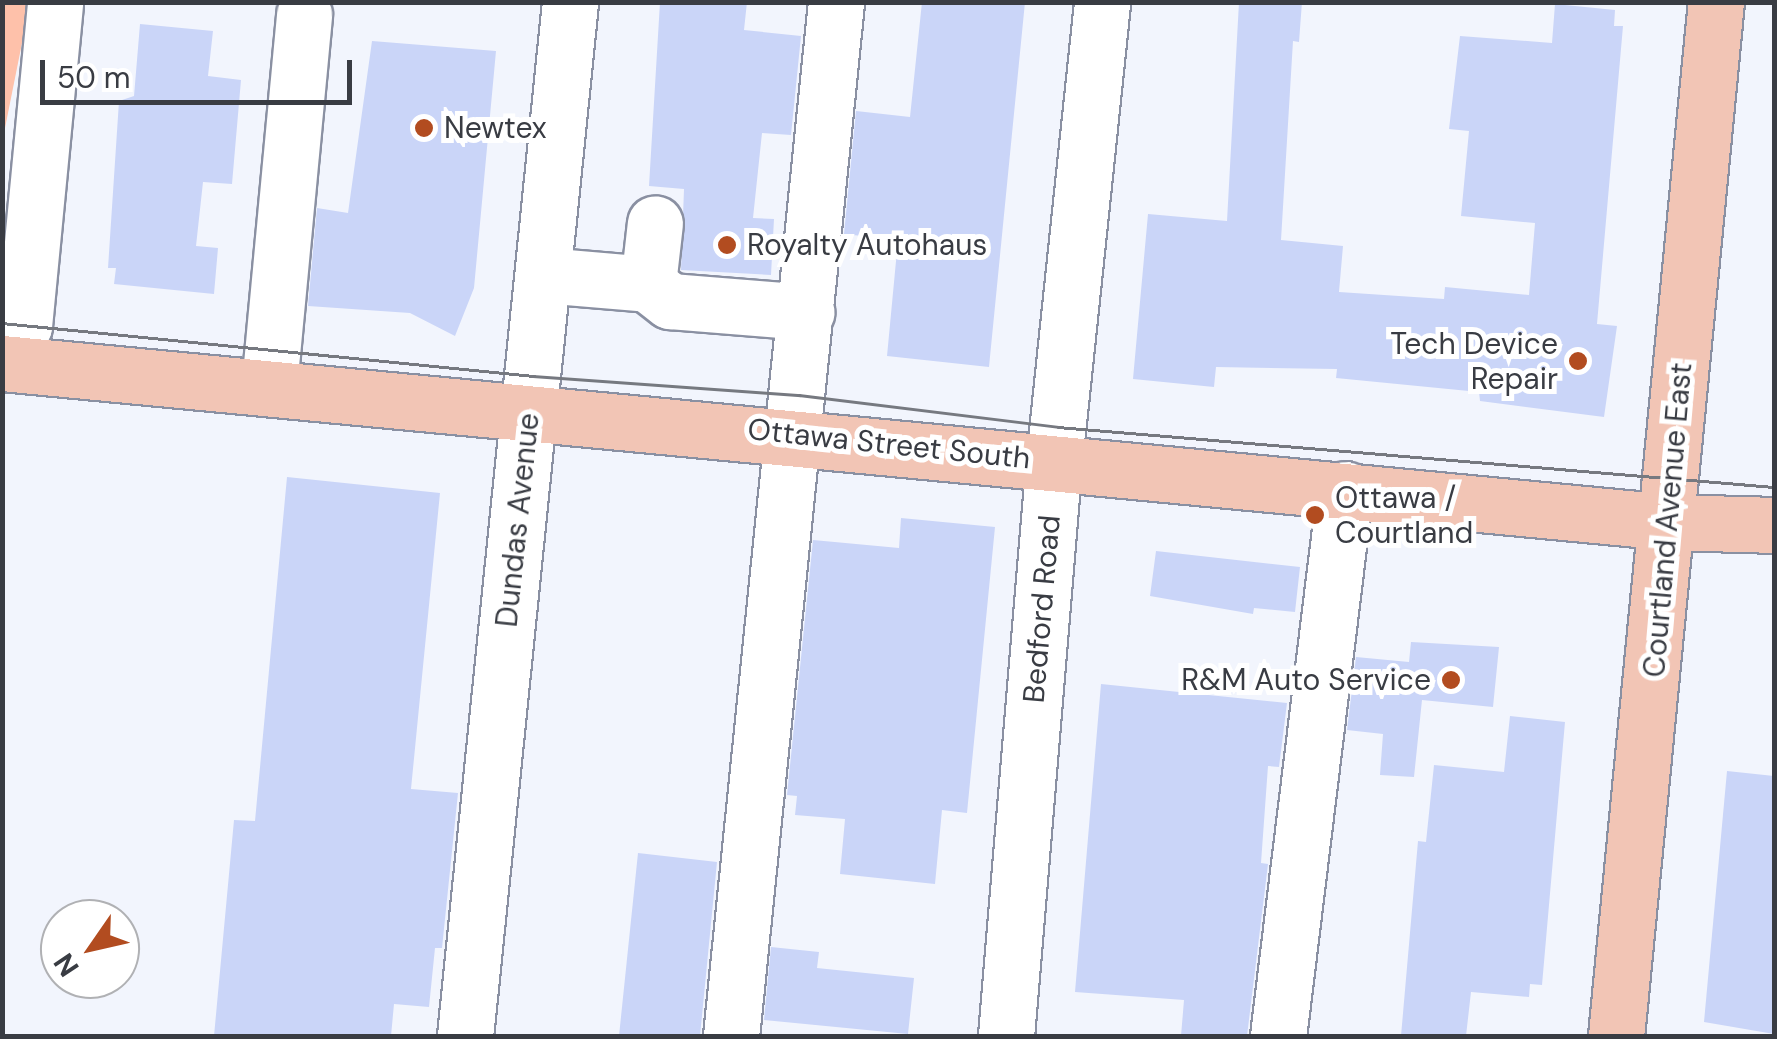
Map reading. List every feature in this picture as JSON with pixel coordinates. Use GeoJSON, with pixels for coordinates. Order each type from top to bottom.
{"type":"FeatureCollection","features":[{"type":"Feature","properties":{"kind":"main road","name":"Courtland Avenue East"},"geometry":{"type":"LineString","coordinates":[[1616,1036],[1669,522],[1716,2]]}},
{"type":"Feature","properties":{"kind":"main road","name":"Ottawa Street South"},"geometry":{"type":"LineString","coordinates":[[2,363],[795,435],[1669,522],[1774,525]]}},
{"type":"Feature","properties":{"kind":"street"},"geometry":{"type":"LineString","coordinates":[[2,363],[24,326],[55,2]]}},
{"type":"Feature","properties":{"kind":"street","name":"Dundas Avenue"},"geometry":{"type":"LineString","coordinates":[[465,1036],[570,2]]}},
{"type":"Feature","properties":{"kind":"street"},"geometry":{"type":"LineString","coordinates":[[731,1036],[836,2]]}},
{"type":"Feature","properties":{"kind":"street","name":"Bedford Road"},"geometry":{"type":"LineString","coordinates":[[1006,1036],[1054,460],[1102,2]]}},
{"type":"Feature","properties":{"kind":"street"},"geometry":{"type":"LineString","coordinates":[[269,386],[304,15]]}},
{"type":"Feature","properties":{"kind":"street"},"geometry":{"type":"LineString","coordinates":[[648,284],[655,223]]}},
{"type":"Feature","properties":{"kind":"street"},"geometry":{"type":"LineString","coordinates":[[542,275],[648,284],[670,302],[807,312]]}},
{"type":"Feature","properties":{"kind":"street"},"geometry":{"type":"LineString","coordinates":[[1278,1036],[1345,489]]}},
{"type":"Feature","properties":{"kind":"shaded area"},"geometry":{"type":"Polygon","coordinates":[[[3,3],[30,3],[3,138],[3,3]]]}},
{"type":"Feature","properties":{"kind":"building"},"geometry":{"type":"Polygon","coordinates":[[[660,2],[747,2],[744,30],[801,36],[791,135],[762,133],[753,218],[774,219],[771,275],[681,270],[684,189],[649,186],[660,2]]]}},
{"type":"Feature","properties":{"kind":"building"},"geometry":{"type":"Polygon","coordinates":[[[922,2],[1025,2],[989,367],[887,356],[898,240],[844,234],[856,111],[910,117],[922,2]]]}},
{"type":"Feature","properties":{"kind":"building"},"geometry":{"type":"Polygon","coordinates":[[[1239,2],[1302,2],[1299,42],[1293,41],[1281,240],[1343,246],[1339,292],[1444,299],[1445,287],[1529,295],[1535,223],[1461,216],[1469,131],[1449,129],[1460,36],[1552,43],[1555,4],[1615,10],[1614,26],[1623,26],[1597,324],[1617,326],[1604,417],[1480,401],[1479,392],[1336,378],[1337,369],[1216,367],[1214,387],[1133,379],[1148,214],[1227,221],[1239,2]]]}},
{"type":"Feature","properties":{"kind":"building"},"geometry":{"type":"Polygon","coordinates":[[[140,24],[213,31],[208,76],[241,80],[232,184],[203,182],[196,246],[218,248],[214,294],[114,284],[116,268],[108,268],[119,101],[134,96],[140,24]]]}},
{"type":"Feature","properties":{"kind":"building","name":"Newtex"},"geometry":{"type":"Polygon","coordinates":[[[372,41],[496,51],[474,288],[455,336],[410,313],[308,306],[317,208],[348,213],[372,41]]]}},
{"type":"Feature","properties":{"kind":"building"},"geometry":{"type":"Polygon","coordinates":[[[287,477],[440,493],[411,789],[458,793],[442,948],[435,948],[429,1007],[394,1004],[391,1036],[214,1036],[234,820],[255,821],[287,477]]]}},
{"type":"Feature","properties":{"kind":"building"},"geometry":{"type":"Polygon","coordinates":[[[901,518],[995,527],[967,813],[942,810],[935,884],[840,874],[845,819],[795,815],[797,796],[787,795],[813,540],[899,548],[901,518]]]}},
{"type":"Feature","properties":{"kind":"building"},"geometry":{"type":"Polygon","coordinates":[[[1156,551],[1300,567],[1295,612],[1254,608],[1253,614],[1150,596],[1156,551]]]}},
{"type":"Feature","properties":{"kind":"building"},"geometry":{"type":"Polygon","coordinates":[[[1411,642],[1499,647],[1493,707],[1422,700],[1414,777],[1380,775],[1383,734],[1347,730],[1356,657],[1409,662],[1411,642]]]}},
{"type":"Feature","properties":{"kind":"building"},"geometry":{"type":"Polygon","coordinates":[[[1101,684],[1287,703],[1279,767],[1268,766],[1261,863],[1268,864],[1247,1036],[1181,1036],[1184,1000],[1075,992],[1101,684]]]}},
{"type":"Feature","properties":{"kind":"building"},"geometry":{"type":"Polygon","coordinates":[[[1510,716],[1565,722],[1542,985],[1530,984],[1529,997],[1471,992],[1466,1036],[1401,1036],[1418,841],[1426,842],[1434,765],[1504,772],[1510,716]]]}},
{"type":"Feature","properties":{"kind":"building"},"geometry":{"type":"Polygon","coordinates":[[[1727,771],[1774,776],[1774,1034],[1704,1022],[1727,771]]]}},
{"type":"Feature","properties":{"kind":"building"},"geometry":{"type":"Polygon","coordinates":[[[638,853],[717,862],[700,1036],[619,1036],[638,853]]]}},
{"type":"Feature","properties":{"kind":"building"},"geometry":{"type":"Polygon","coordinates":[[[771,947],[819,952],[817,968],[914,978],[908,1034],[764,1020],[771,947]]]}},
{"type":"Feature","properties":{"kind":"tram line"},"geometry":{"type":"LineString","coordinates":[[2,323],[534,376],[799,395],[1058,427],[1774,487]]}},
{"type":"Feature","properties":{"kind":"place","name":"Newtex"},"geometry":{"type":"Point","coordinates":[424,128]}},
{"type":"Feature","properties":{"kind":"place","name":"Royalty Autohaus"},"geometry":{"type":"Point","coordinates":[727,245]}},
{"type":"Feature","properties":{"kind":"place","name":"Tech Device Repair"},"geometry":{"type":"Point","coordinates":[1578,361]}},
{"type":"Feature","properties":{"kind":"place","name":"Ottawa / Courtland"},"geometry":{"type":"Point","coordinates":[1315,515]}},
{"type":"Feature","properties":{"kind":"place","name":"R&M Auto Service"},"geometry":{"type":"Point","coordinates":[1451,680]}}]}
